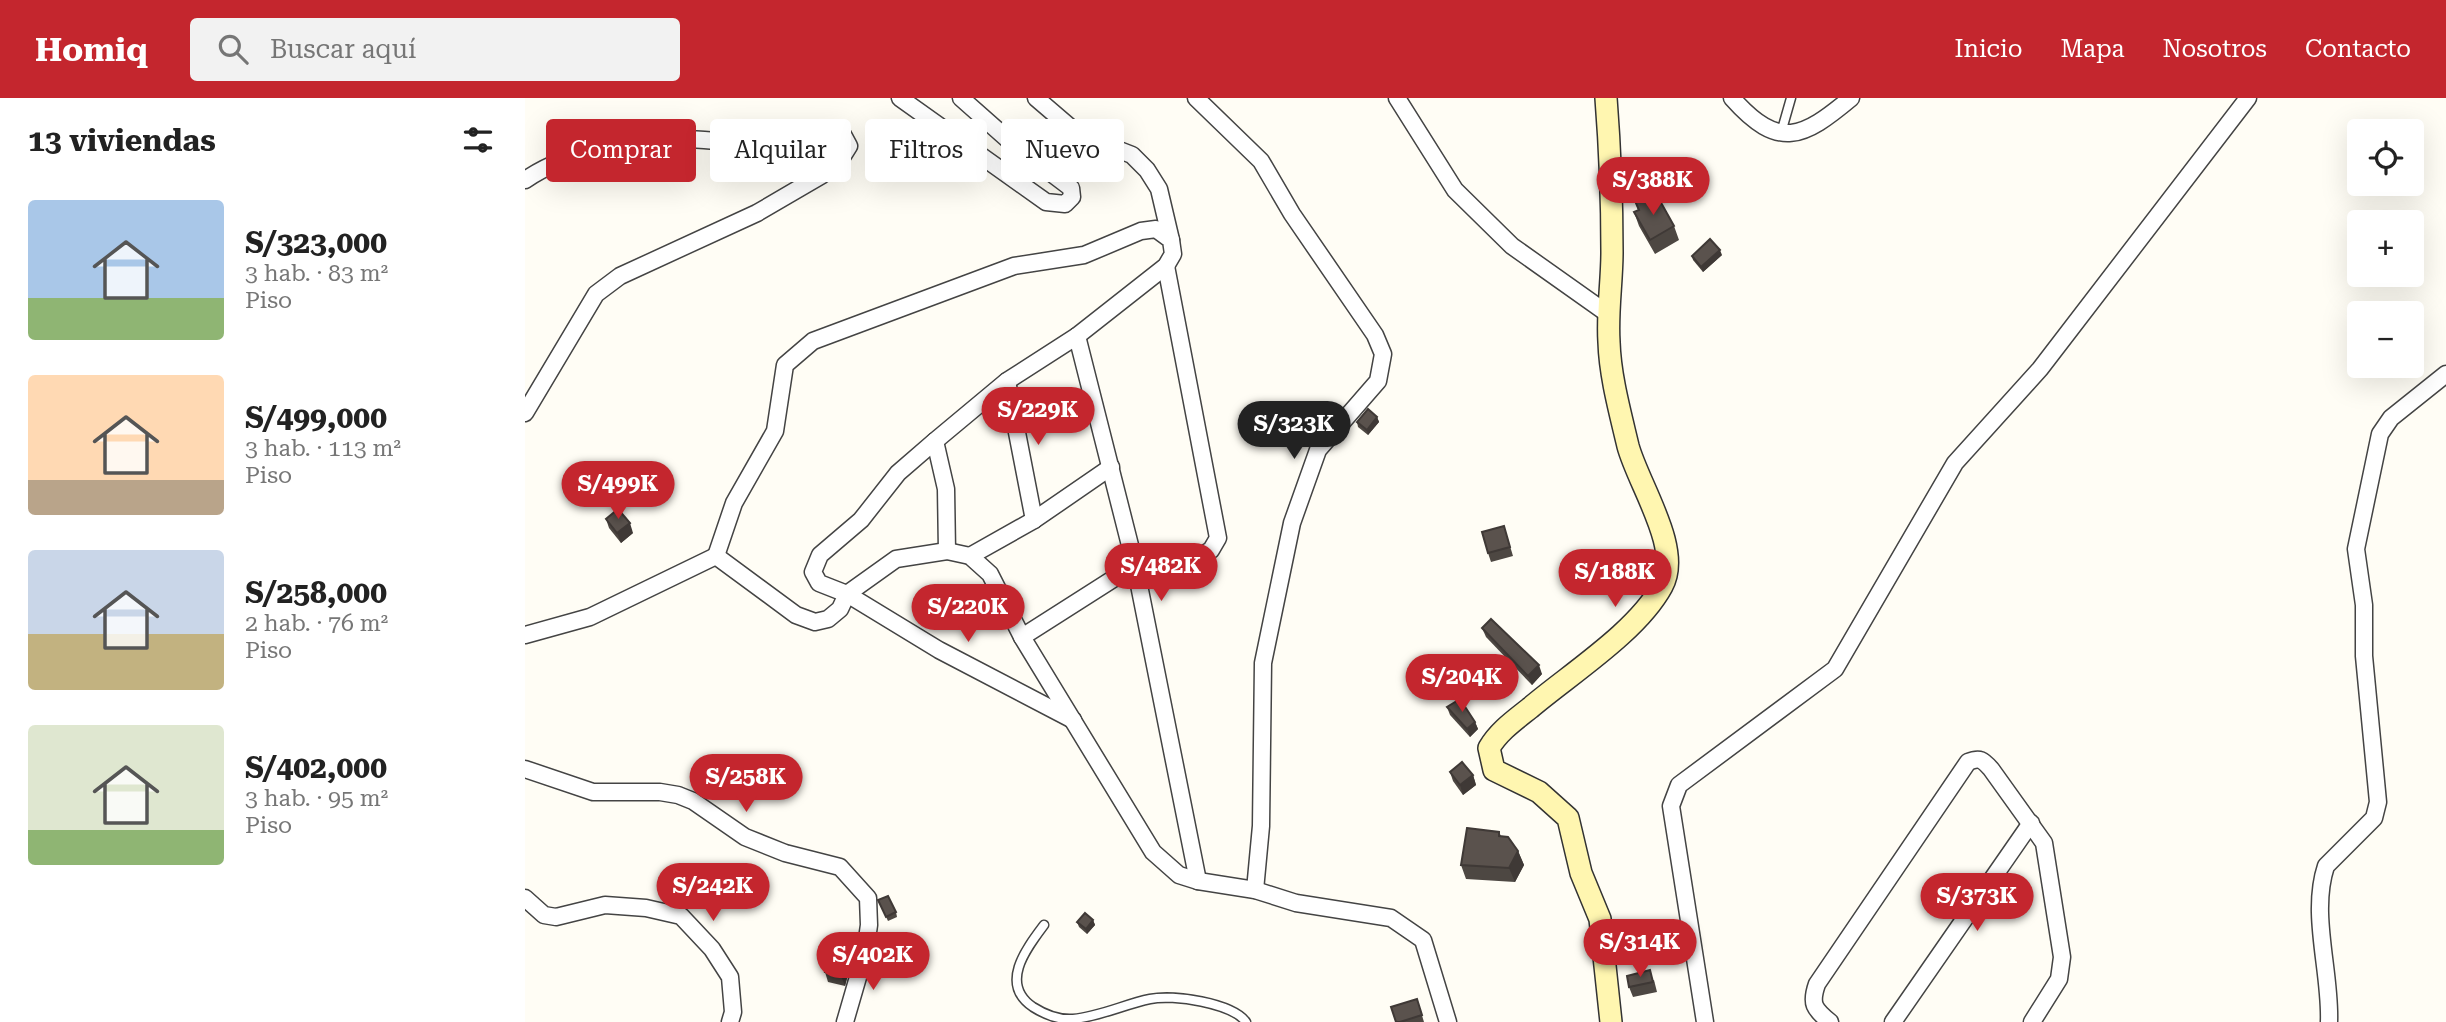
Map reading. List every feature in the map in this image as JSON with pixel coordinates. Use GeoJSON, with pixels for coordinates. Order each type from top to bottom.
{"type":"FeatureCollection","features":[{"type":"Feature","properties":{"kind":"main road"},"geometry":{"type":"LineString","coordinates":[[1606,98],[1612,254],[1608,314],[1610,355],[1634,470],[1663,533],[1667,561],[1664,584],[1649,605],[1601,652],[1512,722],[1489,748],[1494,770],[1539,792],[1568,818],[1581,873],[1600,919],[1611,1022]]}},
{"type":"Feature","properties":{"kind":"street"},"geometry":{"type":"LineString","coordinates":[[899,98],[1046,202],[1065,204],[1072,197],[1071,188],[1014,145],[961,98]]}},
{"type":"Feature","properties":{"kind":"street"},"geometry":{"type":"LineString","coordinates":[[1037,98],[1078,134],[1132,155],[1147,170],[1159,188],[1173,254],[1166,267],[1077,336],[1007,381],[935,440],[898,473],[861,520],[820,555],[813,572],[819,583],[847,594],[939,650],[1073,720]]}},
{"type":"Feature","properties":{"kind":"street"},"geometry":{"type":"LineString","coordinates":[[1196,98],[1261,161],[1292,214],[1375,335],[1383,354],[1378,381],[1318,450],[1292,523],[1263,663],[1261,826],[1255,890]]}},
{"type":"Feature","properties":{"kind":"street"},"geometry":{"type":"LineString","coordinates":[[1397,98],[1455,190],[1512,246],[1608,314]]}},
{"type":"Feature","properties":{"kind":"street"},"geometry":{"type":"LineString","coordinates":[[1732,98],[1761,125],[1781,133],[1795,133],[1820,124],[1851,98]]}},
{"type":"Feature","properties":{"kind":"street"},"geometry":{"type":"LineString","coordinates":[[1705,1022],[1671,806],[1679,785],[1835,669],[1955,463],[2041,369],[2248,98]]}},
{"type":"Feature","properties":{"kind":"street"},"geometry":{"type":"LineString","coordinates":[[525,180],[546,165],[585,153],[653,141],[755,142],[825,127],[842,133],[849,146],[839,162],[823,175],[757,213],[620,276],[596,294],[525,413]]}},
{"type":"Feature","properties":{"kind":"street"},"geometry":{"type":"LineString","coordinates":[[525,635],[590,617],[657,587],[716,555],[734,503],[775,431],[785,365],[805,346],[943,290],[1014,266],[1084,254],[1141,231],[1156,229],[1171,240]]}},
{"type":"Feature","properties":{"kind":"street"},"geometry":{"type":"LineString","coordinates":[[1022,637],[1135,565],[1204,554],[1211,550],[1218,538],[1166,267]]}},
{"type":"Feature","properties":{"kind":"street"},"geometry":{"type":"LineString","coordinates":[[1077,336],[1135,565],[1198,881]]}},
{"type":"Feature","properties":{"kind":"street"},"geometry":{"type":"LineString","coordinates":[[2329,1022],[2321,902],[2323,876],[2326,866],[2374,818],[2378,802],[2364,656],[2364,605],[2356,549],[2379,434],[2391,418],[2446,374]]}},
{"type":"Feature","properties":{"kind":"street"},"geometry":{"type":"LineString","coordinates":[[1007,381],[1034,520]]}},
{"type":"Feature","properties":{"kind":"street"},"geometry":{"type":"LineString","coordinates":[[935,440],[946,489],[947,551]]}},
{"type":"Feature","properties":{"kind":"street"},"geometry":{"type":"LineString","coordinates":[[970,556],[1034,520],[1111,467]]}},
{"type":"Feature","properties":{"kind":"street"},"geometry":{"type":"LineString","coordinates":[[716,555],[796,615],[815,622],[828,619],[841,609],[847,594],[896,559],[947,551],[970,556],[990,574],[1022,637],[1153,852],[1179,874],[1198,881],[1255,890],[1296,903],[1391,918],[1423,940],[1448,1022]]}},
{"type":"Feature","properties":{"kind":"street"},"geometry":{"type":"LineString","coordinates":[[1830,1022],[1814,1009],[1812,999],[1817,984],[1968,762],[1983,760],[2044,843],[2062,957],[2059,979],[2032,1022]]}},
{"type":"Feature","properties":{"kind":"street"},"geometry":{"type":"LineString","coordinates":[[525,769],[593,792],[660,792],[678,795],[693,801],[745,836],[785,853],[840,867],[868,898],[869,925],[865,953],[845,1022]]}},
{"type":"Feature","properties":{"kind":"street"},"geometry":{"type":"LineString","coordinates":[[1893,1022],[2031,822]]}},
{"type":"Feature","properties":{"kind":"street"},"geometry":{"type":"LineString","coordinates":[[525,898],[544,915],[556,917],[605,905],[646,908],[681,916],[712,948],[730,977],[733,1012],[730,1022]]}},
{"type":"Feature","properties":{"kind":"lane"},"geometry":{"type":"LineString","coordinates":[[1781,133],[1791,98]]}},
{"type":"Feature","properties":{"kind":"lane"},"geometry":{"type":"LineString","coordinates":[[1044,925],[1022,954],[1016,986],[1024,1000],[1044,1014],[1071,1019],[1153,998],[1180,999],[1233,1010],[1246,1022]]}},
{"type":"Feature","properties":{"kind":"building"},"geometry":{"type":"Polygon","coordinates":[[[1645,195],[1650,204],[1659,199],[1674,226],[1650,240],[1634,212],[1639,210],[1635,201],[1645,195]]]}},
{"type":"Feature","properties":{"kind":"building"},"geometry":{"type":"Polygon","coordinates":[[[1710,239],[1720,250],[1701,267],[1692,256],[1710,239]]]}},
{"type":"Feature","properties":{"kind":"building"},"geometry":{"type":"Polygon","coordinates":[[[1368,409],[1377,417],[1367,430],[1357,422],[1368,409]]]}},
{"type":"Feature","properties":{"kind":"building"},"geometry":{"type":"Polygon","coordinates":[[[618,509],[630,523],[617,533],[606,519],[618,509]]]}},
{"type":"Feature","properties":{"kind":"building"},"geometry":{"type":"Polygon","coordinates":[[[1504,526],[1510,547],[1488,553],[1482,532],[1504,526]]]}},
{"type":"Feature","properties":{"kind":"building"},"geometry":{"type":"Polygon","coordinates":[[[1491,619],[1539,665],[1528,676],[1482,628],[1491,619]]]}},
{"type":"Feature","properties":{"kind":"building"},"geometry":{"type":"Polygon","coordinates":[[[1460,699],[1475,722],[1467,729],[1447,707],[1460,699]]]}},
{"type":"Feature","properties":{"kind":"building"},"geometry":{"type":"Polygon","coordinates":[[[1462,762],[1473,775],[1460,785],[1450,772],[1462,762]]]}},
{"type":"Feature","properties":{"kind":"building"},"geometry":{"type":"Polygon","coordinates":[[[1467,828],[1499,832],[1499,836],[1508,837],[1518,851],[1509,868],[1461,865],[1467,828]]]}},
{"type":"Feature","properties":{"kind":"building"},"geometry":{"type":"Polygon","coordinates":[[[888,896],[896,912],[886,917],[878,900],[888,896]]]}},
{"type":"Feature","properties":{"kind":"building"},"geometry":{"type":"Polygon","coordinates":[[[1085,913],[1093,920],[1086,929],[1077,922],[1085,913]]]}},
{"type":"Feature","properties":{"kind":"building"},"geometry":{"type":"Polygon","coordinates":[[[829,957],[846,961],[841,976],[825,972],[829,957]]]}},
{"type":"Feature","properties":{"kind":"building"},"geometry":{"type":"Polygon","coordinates":[[[1650,970],[1653,982],[1629,987],[1627,976],[1650,970]]]}},
{"type":"Feature","properties":{"kind":"building"},"geometry":{"type":"Polygon","coordinates":[[[1417,999],[1422,1015],[1396,1022],[1391,1007],[1417,999]]]}}]}
